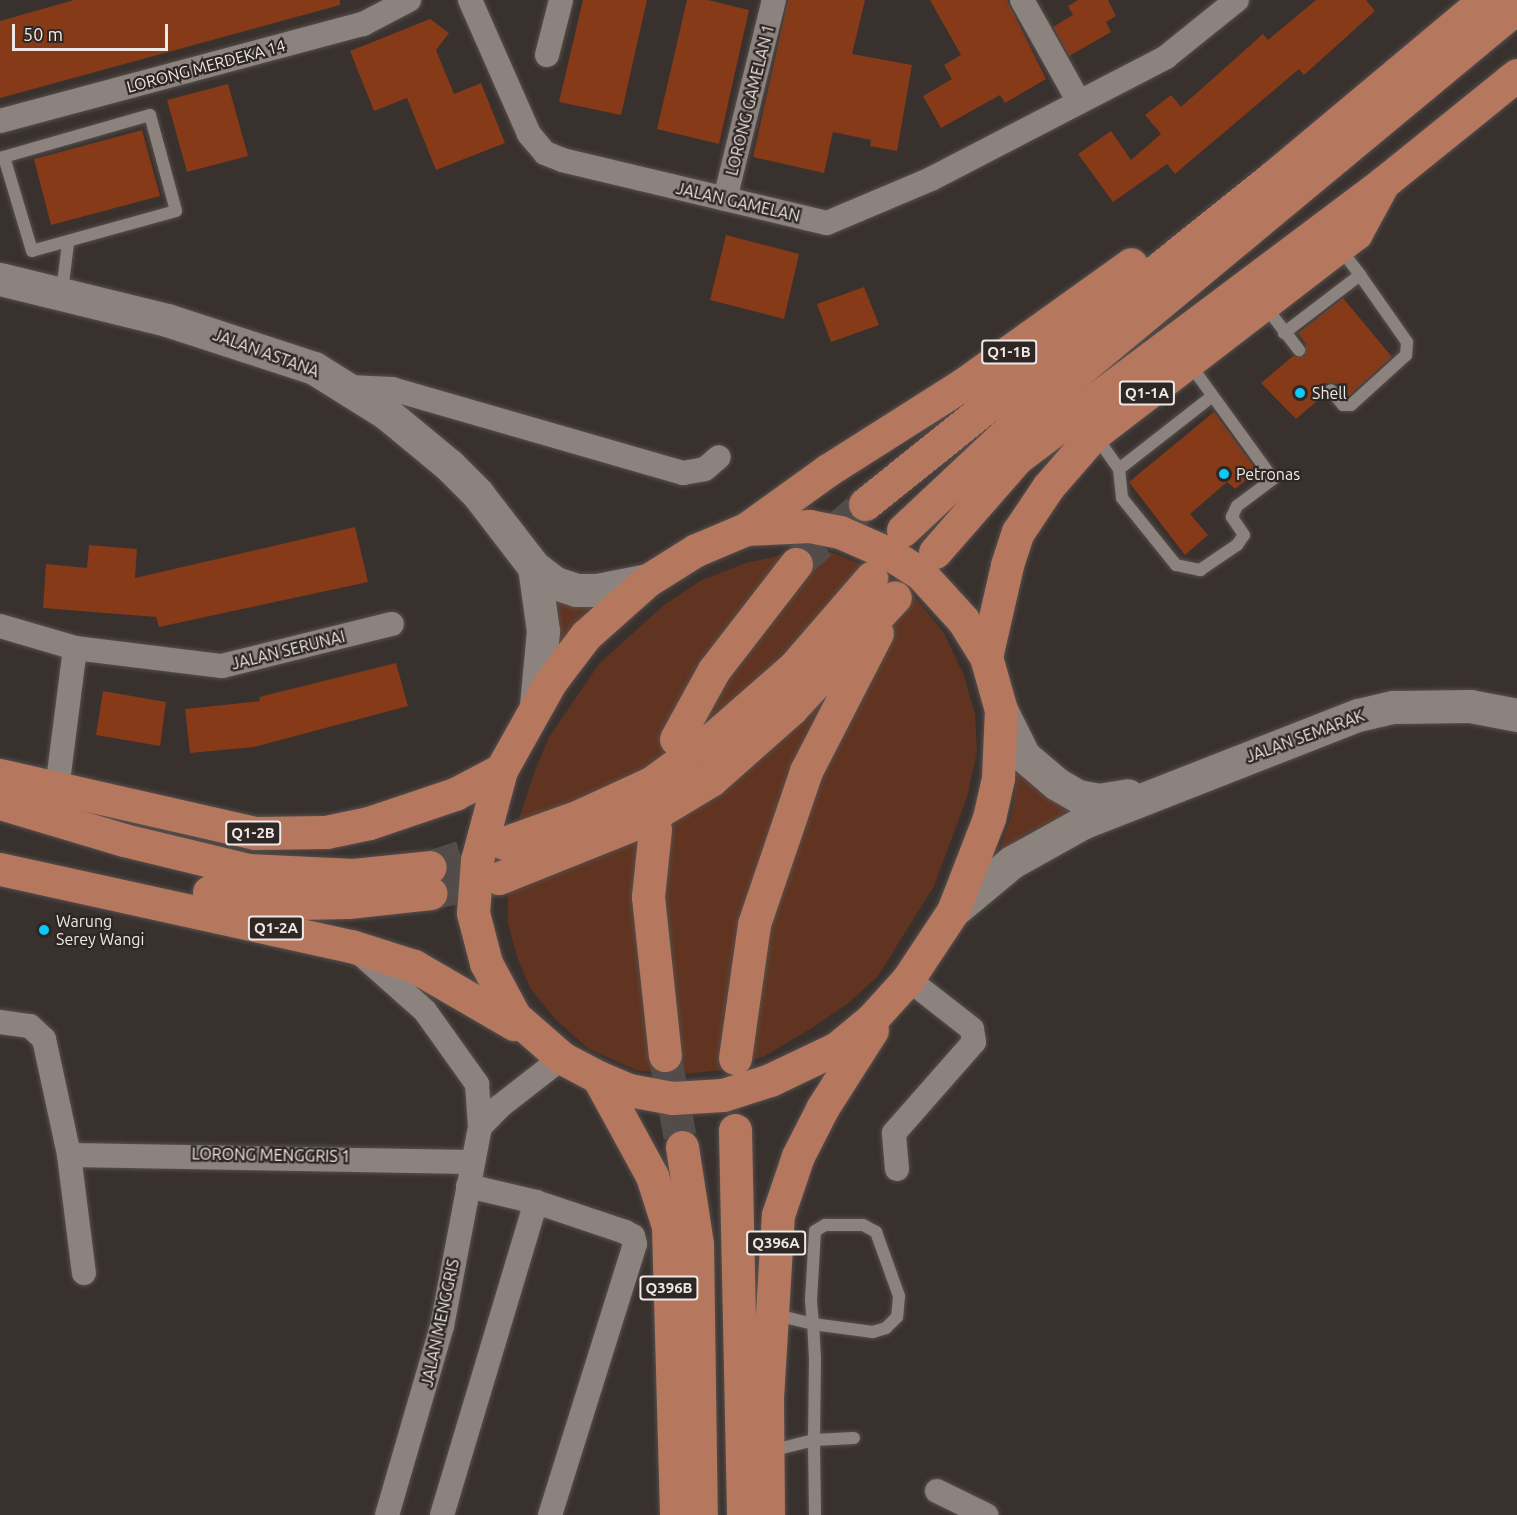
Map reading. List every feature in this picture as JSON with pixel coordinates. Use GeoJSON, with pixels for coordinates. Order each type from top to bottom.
{"type":"FeatureCollection","features":[{"type":"Feature","properties":{"kind":"main road","name":"Q1-1B"},"geometry":{"type":"LineString","coordinates":[[746,529],[828,470],[957,389],[1164,241],[1273,177],[1485,0]]}},
{"type":"Feature","properties":{"kind":"main road"},"geometry":{"type":"LineString","coordinates":[[903,530],[1031,410],[1517,7]]}},
{"type":"Feature","properties":{"kind":"main road","name":"Q1-1A"},"geometry":{"type":"LineString","coordinates":[[986,657],[1018,532],[1048,487],[1094,434],[1356,233],[1383,183],[1517,75]]}},
{"type":"Feature","properties":{"kind":"main road"},"geometry":{"type":"LineString","coordinates":[[865,504],[1273,177]]}},
{"type":"Feature","properties":{"kind":"main road"},"geometry":{"type":"LineString","coordinates":[[935,552],[1017,458],[1383,183]]}},
{"type":"Feature","properties":{"kind":"main road","name":"JALAN ASTANA"},"geometry":{"type":"LineString","coordinates":[[7,274],[62,294],[227,337],[314,368],[349,387],[449,465],[477,493],[534,567]]}},
{"type":"Feature","properties":{"kind":"main road"},"geometry":{"type":"LineString","coordinates":[[1001,710],[998,778],[992,807],[953,911],[899,990],[837,1048],[770,1080],[723,1095],[650,1095],[598,1077],[562,1058],[534,1036],[499,994],[477,939],[473,913],[477,860],[501,770],[537,705],[586,635],[648,580],[696,550],[746,529],[810,526],[840,532],[890,554],[921,574],[949,603],[986,657],[1001,710],[1024,756],[1077,796],[1098,800],[1163,789]]}},
{"type":"Feature","properties":{"kind":"main road"},"geometry":{"type":"LineString","coordinates":[[676,739],[714,670],[796,564]]}},
{"type":"Feature","properties":{"kind":"main road"},"geometry":{"type":"LineString","coordinates":[[534,567],[555,583],[576,590],[616,588],[648,580]]}},
{"type":"Feature","properties":{"kind":"main road"},"geometry":{"type":"LineString","coordinates":[[534,567],[543,630],[537,705]]}},
{"type":"Feature","properties":{"kind":"main road"},"geometry":{"type":"LineString","coordinates":[[504,843],[579,816],[651,783],[714,737],[883,588]]}},
{"type":"Feature","properties":{"kind":"main road"},"geometry":{"type":"LineString","coordinates":[[499,878],[646,819],[711,780],[792,708],[883,588]]}},
{"type":"Feature","properties":{"kind":"main road"},"geometry":{"type":"LineString","coordinates":[[735,1058],[754,924],[806,771],[883,588]]}},
{"type":"Feature","properties":{"kind":"main road","name":"JALAN SEMARAK"},"geometry":{"type":"LineString","coordinates":[[953,911],[1012,862],[1102,814],[1358,714],[1394,707],[1470,706],[1517,715]]}},
{"type":"Feature","properties":{"kind":"main road","name":"Q1-2B"},"geometry":{"type":"LineString","coordinates":[[0,775],[255,833],[326,832],[369,823],[455,794],[501,770]]}},
{"type":"Feature","properties":{"kind":"main road"},"geometry":{"type":"LineString","coordinates":[[0,803],[124,840],[248,870],[430,880],[348,902],[243,898],[0,850]]}},
{"type":"Feature","properties":{"kind":"main road"},"geometry":{"type":"LineString","coordinates":[[655,830],[648,897],[664,1055]]}},
{"type":"Feature","properties":{"kind":"main road","name":"Q1-2A"},"geometry":{"type":"LineString","coordinates":[[0,869],[351,946],[414,966],[534,1036]]}},
{"type":"Feature","properties":{"kind":"main road","name":"Q396A"},"geometry":{"type":"LineString","coordinates":[[768,1515],[770,1451],[766,1398],[778,1215],[798,1156],[823,1107],[899,990]]}},
{"type":"Feature","properties":{"kind":"main road","name":"Q396B"},"geometry":{"type":"LineString","coordinates":[[598,1077],[652,1176],[668,1226],[676,1515]]}},
{"type":"Feature","properties":{"kind":"main road"},"geometry":{"type":"LineString","coordinates":[[735,1130],[743,1515]]}},
{"type":"Feature","properties":{"kind":"main road"},"geometry":{"type":"LineString","coordinates":[[682,1148],[697,1244],[701,1515]]}},
{"type":"Feature","properties":{"kind":"street","name":"LORONG MERDEKA 14"},"geometry":{"type":"LineString","coordinates":[[0,121],[363,24],[409,0]]}},
{"type":"Feature","properties":{"kind":"street","name":"JALAN GAMELAN"},"geometry":{"type":"LineString","coordinates":[[470,0],[529,134],[545,153],[562,160],[827,223],[931,179],[1166,57],[1237,0]]}},
{"type":"Feature","properties":{"kind":"street"},"geometry":{"type":"LineString","coordinates":[[547,55],[561,0]]}},
{"type":"Feature","properties":{"kind":"street","name":"LORONG GAMELAN 1"},"geometry":{"type":"LineString","coordinates":[[725,199],[774,0]]}},
{"type":"Feature","properties":{"kind":"street"},"geometry":{"type":"LineString","coordinates":[[1022,0],[1079,102]]}},
{"type":"Feature","properties":{"kind":"street"},"geometry":{"type":"LineString","coordinates":[[349,387],[392,389],[683,473],[705,469],[719,457]]}},
{"type":"Feature","properties":{"kind":"street","name":"JALAN SERUNAI"},"geometry":{"type":"LineString","coordinates":[[0,626],[75,648],[222,666],[392,624]]}},
{"type":"Feature","properties":{"kind":"street"},"geometry":{"type":"LineString","coordinates":[[57,789],[75,648]]}},
{"type":"Feature","properties":{"kind":"street","name":"JALAN MENGGRIS"},"geometry":{"type":"LineString","coordinates":[[351,946],[425,1011],[477,1084],[480,1127],[442,1326],[387,1515]]}},
{"type":"Feature","properties":{"kind":"street"},"geometry":{"type":"LineString","coordinates":[[897,1168],[894,1133],[975,1042],[972,1029],[899,990]]}},
{"type":"Feature","properties":{"kind":"street"},"geometry":{"type":"LineString","coordinates":[[0,1022],[30,1026],[44,1039],[69,1155],[84,1273]]}},
{"type":"Feature","properties":{"kind":"street"},"geometry":{"type":"LineString","coordinates":[[480,1127],[499,1107],[562,1058]]}},
{"type":"Feature","properties":{"kind":"street","name":"LORONG MENGGRIS 1"},"geometry":{"type":"LineString","coordinates":[[69,1155],[472,1161]]}},
{"type":"Feature","properties":{"kind":"street"},"geometry":{"type":"LineString","coordinates":[[468,1186],[536,1202],[625,1232],[635,1244],[550,1515]]}},
{"type":"Feature","properties":{"kind":"street"},"geometry":{"type":"LineString","coordinates":[[442,1515],[536,1202]]}},
{"type":"Feature","properties":{"kind":"street"},"geometry":{"type":"LineString","coordinates":[[937,1491],[986,1515]]}},
{"type":"Feature","properties":{"kind":"lane"},"geometry":{"type":"LineString","coordinates":[[150,116],[177,211],[69,243],[32,251],[2,157],[150,116]]}},
{"type":"Feature","properties":{"kind":"lane"},"geometry":{"type":"LineString","coordinates":[[62,294],[69,243]]}},
{"type":"Feature","properties":{"kind":"lane"},"geometry":{"type":"LineString","coordinates":[[1331,390],[1344,405],[1351,405],[1406,355],[1407,342],[1339,246]]}},
{"type":"Feature","properties":{"kind":"lane"},"geometry":{"type":"LineString","coordinates":[[1284,333],[1360,275]]}},
{"type":"Feature","properties":{"kind":"lane"},"geometry":{"type":"LineString","coordinates":[[1263,304],[1299,351]]}},
{"type":"Feature","properties":{"kind":"lane"},"geometry":{"type":"LineString","coordinates":[[1094,434],[1119,469],[1122,498],[1176,565],[1200,570],[1237,545],[1244,535],[1232,517],[1237,506],[1273,479],[1211,397],[1188,362]]}},
{"type":"Feature","properties":{"kind":"lane"},"geometry":{"type":"LineString","coordinates":[[1119,469],[1211,397]]}},
{"type":"Feature","properties":{"kind":"lane"},"geometry":{"type":"LineString","coordinates":[[771,1313],[813,1324],[873,1332],[886,1328],[897,1317],[899,1296],[876,1232],[863,1225],[825,1225],[815,1231],[813,1324],[815,1515]]}},
{"type":"Feature","properties":{"kind":"lane"},"geometry":{"type":"LineString","coordinates":[[770,1451],[814,1440],[854,1438]]}},
{"type":"Feature","properties":{"kind":"shaded area"},"geometry":{"type":"Polygon","coordinates":[[[831,552],[877,571],[914,596],[944,633],[964,676],[975,715],[977,752],[967,797],[934,886],[878,976],[847,1004],[810,1029],[765,1056],[723,1070],[673,1075],[636,1070],[589,1049],[556,1020],[530,988],[517,957],[508,923],[508,853],[534,773],[549,737],[599,664],[664,605],[702,580],[746,563],[792,553],[831,552]]]}},
{"type":"Feature","properties":{"kind":"shaded area"},"geometry":{"type":"Polygon","coordinates":[[[551,591],[596,600],[557,646],[551,591]]]}},
{"type":"Feature","properties":{"kind":"shaded area"},"geometry":{"type":"Polygon","coordinates":[[[1019,765],[1078,809],[1029,832],[998,854],[1011,817],[1019,765]]]}},
{"type":"Feature","properties":{"kind":"building"},"geometry":{"type":"Polygon","coordinates":[[[74,0],[340,0],[340,5],[0,98],[0,21],[74,0]]]}},
{"type":"Feature","properties":{"kind":"building"},"geometry":{"type":"Polygon","coordinates":[[[583,0],[647,0],[621,115],[559,102],[583,0]]]}},
{"type":"Feature","properties":{"kind":"building"},"geometry":{"type":"Polygon","coordinates":[[[687,0],[708,0],[749,10],[719,144],[657,129],[687,0]]]}},
{"type":"Feature","properties":{"kind":"building"},"geometry":{"type":"Polygon","coordinates":[[[788,0],[865,0],[852,54],[912,65],[897,151],[870,146],[871,140],[833,132],[824,173],[753,157],[788,0]]]}},
{"type":"Feature","properties":{"kind":"building"},"geometry":{"type":"Polygon","coordinates":[[[930,0],[1007,0],[1046,79],[1005,103],[1000,95],[941,128],[923,96],[952,79],[944,65],[961,55],[930,0]]]}},
{"type":"Feature","properties":{"kind":"building"},"geometry":{"type":"Polygon","coordinates":[[[1078,0],[1108,0],[1116,16],[1106,22],[1111,32],[1069,56],[1053,27],[1073,15],[1068,6],[1078,0]]]}},
{"type":"Feature","properties":{"kind":"building"},"geometry":{"type":"Polygon","coordinates":[[[1316,0],[1366,0],[1375,11],[1304,75],[1299,69],[1175,174],[1167,164],[1113,202],[1078,154],[1111,131],[1131,160],[1161,134],[1145,115],[1171,95],[1181,107],[1263,34],[1268,40],[1316,0]]]}},
{"type":"Feature","properties":{"kind":"building"},"geometry":{"type":"Polygon","coordinates":[[[430,19],[449,33],[436,50],[454,94],[481,83],[505,143],[436,170],[407,98],[374,111],[350,51],[430,19]]]}},
{"type":"Feature","properties":{"kind":"building"},"geometry":{"type":"Polygon","coordinates":[[[228,84],[248,156],[187,172],[167,100],[228,84]]]}},
{"type":"Feature","properties":{"kind":"building"},"geometry":{"type":"Polygon","coordinates":[[[142,130],[160,196],[51,225],[34,159],[142,130]]]}},
{"type":"Feature","properties":{"kind":"building"},"geometry":{"type":"Polygon","coordinates":[[[726,235],[799,254],[784,319],[710,300],[726,235]]]}},
{"type":"Feature","properties":{"kind":"building"},"geometry":{"type":"Polygon","coordinates":[[[864,287],[879,325],[831,342],[817,304],[864,287]]]}},
{"type":"Feature","properties":{"kind":"building"},"geometry":{"type":"Polygon","coordinates":[[[1343,298],[1392,357],[1349,396],[1338,384],[1326,383],[1324,395],[1296,419],[1261,383],[1293,356],[1304,356],[1306,344],[1298,333],[1343,298]]]}},
{"type":"Feature","properties":{"kind":"building"},"geometry":{"type":"Polygon","coordinates":[[[1214,412],[1257,471],[1235,489],[1227,482],[1190,514],[1208,535],[1185,555],[1129,482],[1214,412]]]}},
{"type":"Feature","properties":{"kind":"building"},"geometry":{"type":"Polygon","coordinates":[[[355,527],[368,582],[159,627],[156,617],[43,608],[46,564],[87,568],[89,545],[137,549],[135,578],[355,527]]]}},
{"type":"Feature","properties":{"kind":"building"},"geometry":{"type":"Polygon","coordinates":[[[396,663],[408,706],[254,747],[190,753],[185,709],[260,701],[259,697],[396,663]]]}},
{"type":"Feature","properties":{"kind":"building"},"geometry":{"type":"Polygon","coordinates":[[[103,691],[166,702],[160,746],[96,735],[103,691]]]}},
{"type":"Feature","properties":{"kind":"tunnel"},"geometry":{"type":"LineString","coordinates":[[796,564],[865,504]]}},
{"type":"Feature","properties":{"kind":"tunnel"},"geometry":{"type":"LineString","coordinates":[[430,867],[503,843]]}},
{"type":"Feature","properties":{"kind":"tunnel"},"geometry":{"type":"LineString","coordinates":[[431,893],[499,878]]}},
{"type":"Feature","properties":{"kind":"tunnel"},"geometry":{"type":"LineString","coordinates":[[665,1055],[682,1147]]}},
{"type":"Feature","properties":{"kind":"place","name":"Shell"},"geometry":{"type":"Point","coordinates":[1300,393]}},
{"type":"Feature","properties":{"kind":"place","name":"Petronas"},"geometry":{"type":"Point","coordinates":[1224,474]}},
{"type":"Feature","properties":{"kind":"place","name":"Warung Serey Wangi"},"geometry":{"type":"Point","coordinates":[44,930]}}]}
